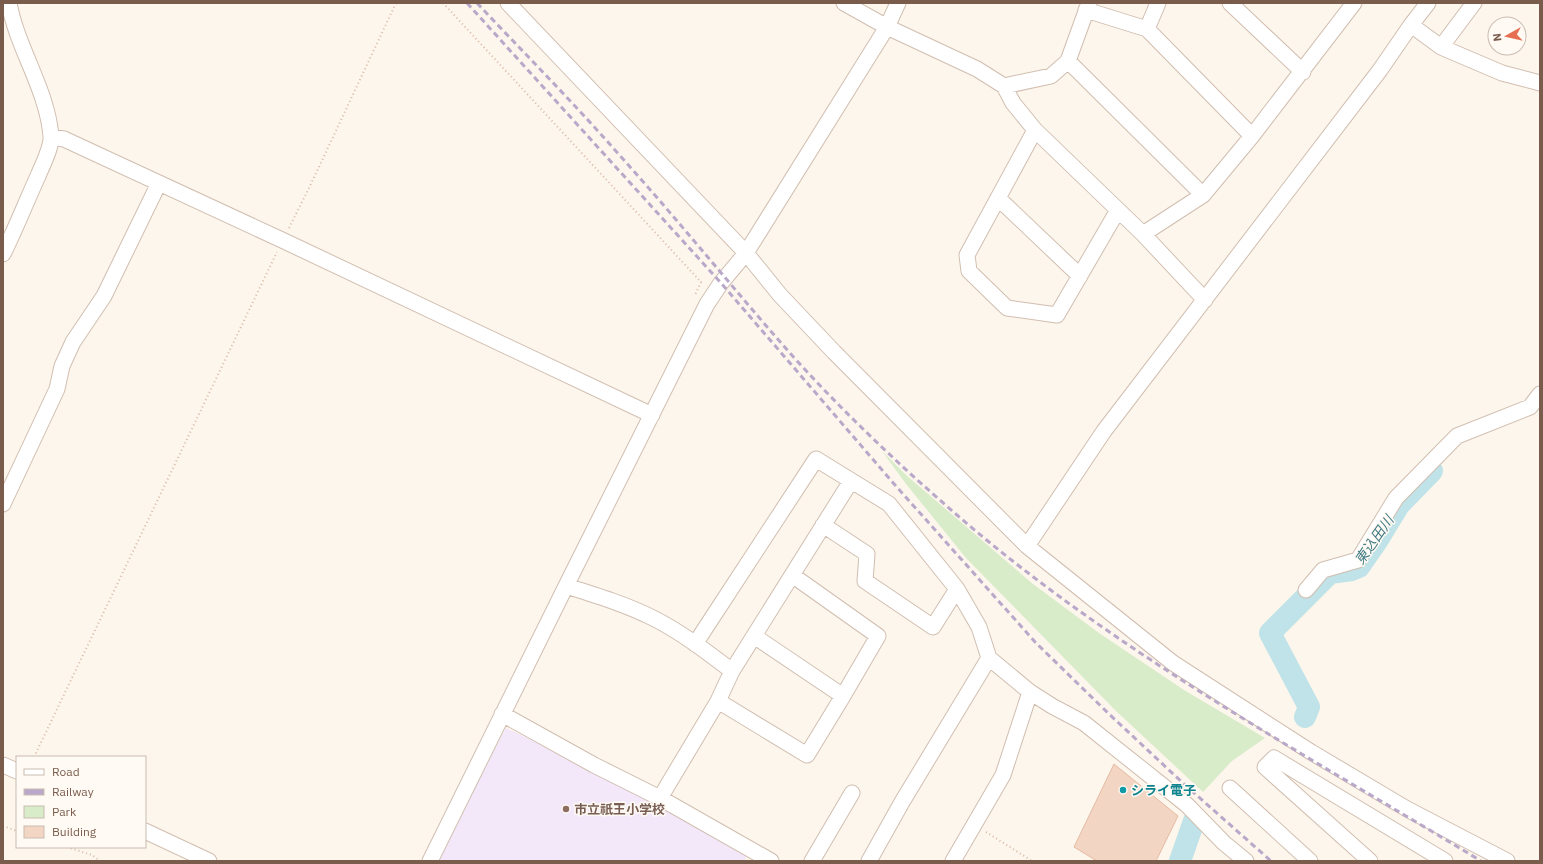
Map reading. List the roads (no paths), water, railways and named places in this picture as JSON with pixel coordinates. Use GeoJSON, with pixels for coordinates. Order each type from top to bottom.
{"type":"FeatureCollection","features":[{"type":"Feature","properties":{"kind":"street"},"geometry":{"type":"LineString","coordinates":[[3,254],[16,229],[45,160],[51,137],[45,107],[12,19],[8,3]]}},
{"type":"Feature","properties":{"kind":"street"},"geometry":{"type":"LineString","coordinates":[[508,3],[746,254],[780,294],[828,346],[1027,546],[1186,671],[1324,760],[1408,809],[1507,861]]}},
{"type":"Feature","properties":{"kind":"street"},"geometry":{"type":"LineString","coordinates":[[844,3],[887,27],[977,69],[1004,86],[1013,103],[1035,130],[1143,234],[1205,300]]}},
{"type":"Feature","properties":{"kind":"street"},"geometry":{"type":"LineString","coordinates":[[430,861],[707,304],[721,283],[746,254],[887,27],[898,3]]}},
{"type":"Feature","properties":{"kind":"street"},"geometry":{"type":"LineString","coordinates":[[1147,29],[1158,3]]}},
{"type":"Feature","properties":{"kind":"street"},"geometry":{"type":"LineString","coordinates":[[1230,3],[1303,72]]}},
{"type":"Feature","properties":{"kind":"street"},"geometry":{"type":"LineString","coordinates":[[1143,234],[1203,195],[1303,72],[1354,3]]}},
{"type":"Feature","properties":{"kind":"street"},"geometry":{"type":"LineString","coordinates":[[1027,546],[1104,432],[1380,70],[1428,3]]}},
{"type":"Feature","properties":{"kind":"street"},"geometry":{"type":"LineString","coordinates":[[1441,47],[1474,3]]}},
{"type":"Feature","properties":{"kind":"street"},"geometry":{"type":"LineString","coordinates":[[1004,86],[1051,76],[1068,61],[1088,6],[1147,29],[1252,136]]}},
{"type":"Feature","properties":{"kind":"street"},"geometry":{"type":"LineString","coordinates":[[1411,25],[1441,47],[1502,72],[1540,84]]}},
{"type":"Feature","properties":{"kind":"street"},"geometry":{"type":"LineString","coordinates":[[1068,61],[1203,195]]}},
{"type":"Feature","properties":{"kind":"street"},"geometry":{"type":"LineString","coordinates":[[1035,130],[967,255],[969,271],[1007,308],[1057,315],[1118,210]]}},
{"type":"Feature","properties":{"kind":"street"},"geometry":{"type":"LineString","coordinates":[[51,137],[64,139],[282,240],[652,416]]}},
{"type":"Feature","properties":{"kind":"street"},"geometry":{"type":"LineString","coordinates":[[3,504],[57,389],[62,366],[74,342],[104,296],[159,183]]}},
{"type":"Feature","properties":{"kind":"street"},"geometry":{"type":"LineString","coordinates":[[998,198],[1080,276]]}},
{"type":"Feature","properties":{"kind":"street"},"geometry":{"type":"LineString","coordinates":[[1306,590],[1323,570],[1358,560],[1396,498],[1457,436],[1530,407],[1540,394]]}},
{"type":"Feature","properties":{"kind":"street"},"geometry":{"type":"LineString","coordinates":[[695,644],[816,459],[889,504],[957,589],[979,627],[989,658],[1030,692],[1089,727],[1187,805],[1224,843],[1246,861]]}},
{"type":"Feature","properties":{"kind":"street"},"geometry":{"type":"LineString","coordinates":[[660,798],[718,701],[732,671],[851,481]]}},
{"type":"Feature","properties":{"kind":"street"},"geometry":{"type":"LineString","coordinates":[[824,525],[867,554],[865,582],[932,627],[957,589]]}},
{"type":"Feature","properties":{"kind":"street"},"geometry":{"type":"LineString","coordinates":[[718,701],[807,755],[843,696],[878,636],[792,575]]}},
{"type":"Feature","properties":{"kind":"street"},"geometry":{"type":"LineString","coordinates":[[566,586],[606,598],[653,618],[695,644],[732,671]]}},
{"type":"Feature","properties":{"kind":"street"},"geometry":{"type":"LineString","coordinates":[[754,636],[843,696]]}},
{"type":"Feature","properties":{"kind":"street"},"geometry":{"type":"LineString","coordinates":[[869,861],[902,802],[989,658]]}},
{"type":"Feature","properties":{"kind":"street"},"geometry":{"type":"LineString","coordinates":[[953,861],[1003,775],[1030,692]]}},
{"type":"Feature","properties":{"kind":"street"},"geometry":{"type":"LineString","coordinates":[[502,714],[594,765],[660,798],[771,861]]}},
{"type":"Feature","properties":{"kind":"street"},"geometry":{"type":"LineString","coordinates":[[1370,861],[1265,767],[1274,758],[1445,861]]}},
{"type":"Feature","properties":{"kind":"street"},"geometry":{"type":"LineString","coordinates":[[3,765],[16,771]]}},
{"type":"Feature","properties":{"kind":"street"},"geometry":{"type":"LineString","coordinates":[[1230,788],[1310,861]]}},
{"type":"Feature","properties":{"kind":"street"},"geometry":{"type":"LineString","coordinates":[[812,861],[852,793]]}},
{"type":"Feature","properties":{"kind":"street"},"geometry":{"type":"LineString","coordinates":[[146,831],[209,861]]}},
{"type":"Feature","properties":{"kind":"waterway","name":"東込田川"},"geometry":{"type":"LineString","coordinates":[[1305,717],[1309,707],[1270,633],[1330,573],[1352,570],[1359,567],[1399,505],[1432,471]]}},
{"type":"Feature","properties":{"kind":"waterway","name":"東込田川"},"geometry":{"type":"LineString","coordinates":[[1180,861],[1194,821]]}},
{"type":"Feature","properties":{"kind":"railway"},"geometry":{"type":"LineString","coordinates":[[467,3],[721,283],[895,485],[1036,643],[1184,784],[1271,861]]}},
{"type":"Feature","properties":{"kind":"railway"},"geometry":{"type":"LineString","coordinates":[[477,3],[597,130],[809,374],[870,436],[957,515],[1018,565],[1081,612],[1145,656],[1278,740],[1481,861]]}},
{"type":"Feature","properties":{"kind":"place","name":"シライ電子"},"geometry":{"type":"Point","coordinates":[1123,790]}},
{"type":"Feature","properties":{"kind":"place","name":"市立祇王小学校"},"geometry":{"type":"Point","coordinates":[566,809]}}]}
